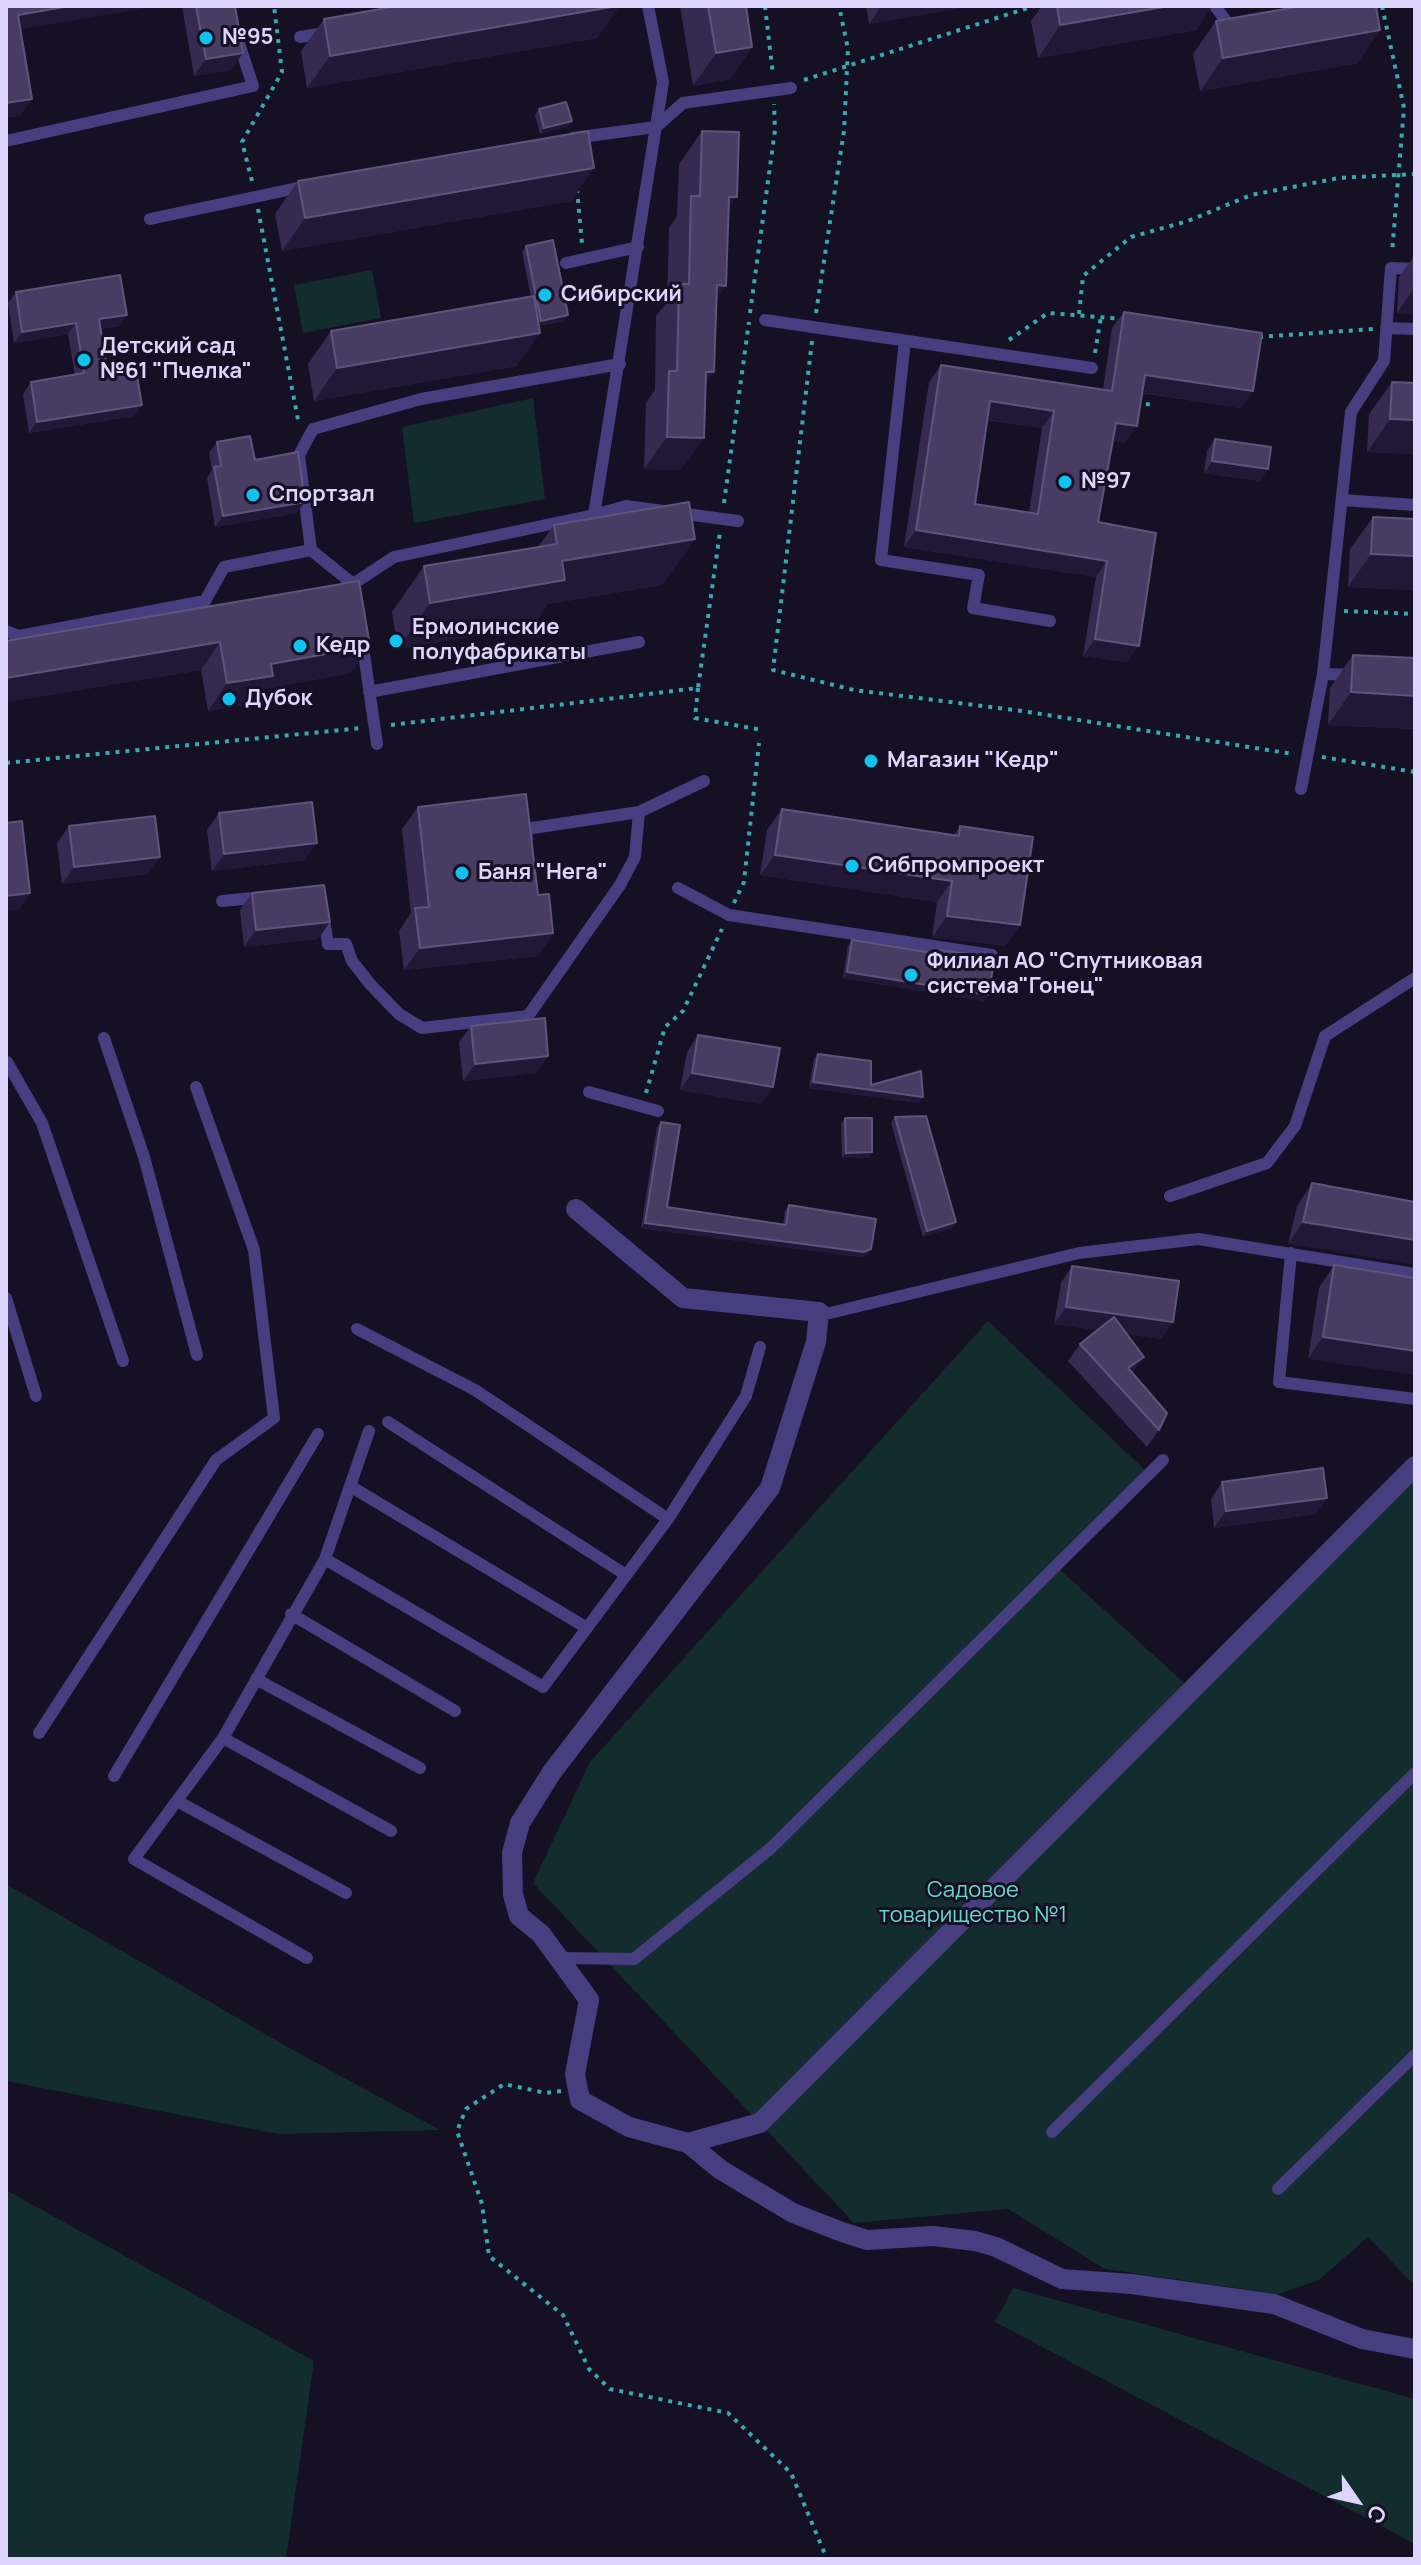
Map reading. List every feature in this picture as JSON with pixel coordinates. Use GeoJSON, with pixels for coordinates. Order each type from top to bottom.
{"type":"FeatureCollection","features":[{"type":"Feature","properties":{"kind":"street"},"geometry":{"type":"LineString","coordinates":[[576,1209],[683,1298],[819,1312],[816,1342],[770,1488],[552,1772],[520,1823],[512,1853],[514,1903],[519,1916],[541,1934],[591,2006],[575,2074],[580,2100],[606,2116],[653,2135],[688,2143],[721,2170],[793,2213],[867,2240],[933,2236],[975,2241],[996,2247],[1062,2279],[1132,2284],[1274,2304],[1362,2339],[1415,2349]]}},
{"type":"Feature","properties":{"kind":"street"},"geometry":{"type":"LineString","coordinates":[[688,2143],[760,2123],[1415,1466]]}},
{"type":"Feature","properties":{"kind":"lane"},"geometry":{"type":"LineString","coordinates":[[594,515],[663,82],[648,6]]}},
{"type":"Feature","properties":{"kind":"lane"},"geometry":{"type":"LineString","coordinates":[[1215,6],[1233,32],[1248,29]]}},
{"type":"Feature","properties":{"kind":"lane"},"geometry":{"type":"LineString","coordinates":[[300,37],[346,30]]}},
{"type":"Feature","properties":{"kind":"lane"},"geometry":{"type":"LineString","coordinates":[[6,141],[253,86],[236,33]]}},
{"type":"Feature","properties":{"kind":"lane"},"geometry":{"type":"LineString","coordinates":[[557,141],[656,127],[683,103],[791,88]]}},
{"type":"Feature","properties":{"kind":"lane"},"geometry":{"type":"LineString","coordinates":[[150,219],[315,185]]}},
{"type":"Feature","properties":{"kind":"lane"},"geometry":{"type":"LineString","coordinates":[[566,263],[638,247]]}},
{"type":"Feature","properties":{"kind":"lane"},"geometry":{"type":"LineString","coordinates":[[1301,789],[1323,674],[1351,412],[1384,361],[1391,268],[1415,269]]}},
{"type":"Feature","properties":{"kind":"lane"},"geometry":{"type":"LineString","coordinates":[[765,320],[1092,368]]}},
{"type":"Feature","properties":{"kind":"lane"},"geometry":{"type":"LineString","coordinates":[[1386,328],[1415,329]]}},
{"type":"Feature","properties":{"kind":"lane"},"geometry":{"type":"LineString","coordinates":[[905,341],[881,560],[979,575],[973,608],[1050,621]]}},
{"type":"Feature","properties":{"kind":"lane"},"geometry":{"type":"LineString","coordinates":[[355,599],[353,584],[311,550],[299,455],[313,429],[421,399],[620,364]]}},
{"type":"Feature","properties":{"kind":"lane"},"geometry":{"type":"LineString","coordinates":[[1342,500],[1415,505]]}},
{"type":"Feature","properties":{"kind":"lane"},"geometry":{"type":"LineString","coordinates":[[353,584],[394,557],[626,506],[738,521]]}},
{"type":"Feature","properties":{"kind":"lane"},"geometry":{"type":"LineString","coordinates":[[6,631],[19,636],[205,601],[224,567],[311,550]]}},
{"type":"Feature","properties":{"kind":"lane"},"geometry":{"type":"LineString","coordinates":[[360,630],[377,744]]}},
{"type":"Feature","properties":{"kind":"lane"},"geometry":{"type":"LineString","coordinates":[[369,692],[639,642]]}},
{"type":"Feature","properties":{"kind":"lane"},"geometry":{"type":"LineString","coordinates":[[1323,674],[1369,676]]}},
{"type":"Feature","properties":{"kind":"lane"},"geometry":{"type":"LineString","coordinates":[[530,854],[526,829],[639,812],[704,781]]}},
{"type":"Feature","properties":{"kind":"lane"},"geometry":{"type":"LineString","coordinates":[[322,905],[328,944],[346,944],[352,961],[370,984],[399,1014],[422,1028],[528,1016],[620,885],[635,857],[639,812]]}},
{"type":"Feature","properties":{"kind":"lane"},"geometry":{"type":"LineString","coordinates":[[678,888],[729,915],[992,955]]}},
{"type":"Feature","properties":{"kind":"lane"},"geometry":{"type":"LineString","coordinates":[[222,901],[278,896]]}},
{"type":"Feature","properties":{"kind":"lane"},"geometry":{"type":"LineString","coordinates":[[1170,1196],[1267,1163],[1295,1126],[1325,1036],[1415,978]]}},
{"type":"Feature","properties":{"kind":"lane"},"geometry":{"type":"LineString","coordinates":[[104,1038],[144,1157],[197,1355]]}},
{"type":"Feature","properties":{"kind":"lane"},"geometry":{"type":"LineString","coordinates":[[7,1062],[42,1123],[123,1361]]}},
{"type":"Feature","properties":{"kind":"lane"},"geometry":{"type":"LineString","coordinates":[[39,1733],[216,1460],[274,1418],[254,1250],[196,1087]]}},
{"type":"Feature","properties":{"kind":"lane"},"geometry":{"type":"LineString","coordinates":[[589,1092],[658,1111]]}},
{"type":"Feature","properties":{"kind":"lane"},"geometry":{"type":"LineString","coordinates":[[819,1312],[830,1313],[1079,1253],[1198,1239],[1415,1274]]}},
{"type":"Feature","properties":{"kind":"lane"},"geometry":{"type":"LineString","coordinates":[[1291,1253],[1279,1382],[1415,1399]]}},
{"type":"Feature","properties":{"kind":"lane"},"geometry":{"type":"LineString","coordinates":[[6,1298],[36,1396]]}},
{"type":"Feature","properties":{"kind":"lane"},"geometry":{"type":"LineString","coordinates":[[357,1329],[475,1390],[668,1519]]}},
{"type":"Feature","properties":{"kind":"lane"},"geometry":{"type":"LineString","coordinates":[[325,1559],[543,1687],[668,1519],[746,1396],[760,1347]]}},
{"type":"Feature","properties":{"kind":"lane"},"geometry":{"type":"LineString","coordinates":[[388,1422],[626,1575]]}},
{"type":"Feature","properties":{"kind":"lane"},"geometry":{"type":"LineString","coordinates":[[307,1958],[134,1859],[223,1738],[325,1559],[369,1431]]}},
{"type":"Feature","properties":{"kind":"lane"},"geometry":{"type":"LineString","coordinates":[[114,1776],[318,1434]]}},
{"type":"Feature","properties":{"kind":"lane"},"geometry":{"type":"LineString","coordinates":[[557,1958],[634,1959],[771,1848],[1163,1460]]}},
{"type":"Feature","properties":{"kind":"lane"},"geometry":{"type":"LineString","coordinates":[[350,1486],[587,1628]]}},
{"type":"Feature","properties":{"kind":"lane"},"geometry":{"type":"LineString","coordinates":[[291,1614],[455,1711]]}},
{"type":"Feature","properties":{"kind":"lane"},"geometry":{"type":"LineString","coordinates":[[256,1679],[420,1768]]}},
{"type":"Feature","properties":{"kind":"lane"},"geometry":{"type":"LineString","coordinates":[[223,1738],[391,1831]]}},
{"type":"Feature","properties":{"kind":"lane"},"geometry":{"type":"LineString","coordinates":[[1052,2132],[1415,1773]]}},
{"type":"Feature","properties":{"kind":"lane"},"geometry":{"type":"LineString","coordinates":[[177,1801],[346,1893]]}},
{"type":"Feature","properties":{"kind":"lane"},"geometry":{"type":"LineString","coordinates":[[1278,2189],[1415,2055]]}},
{"type":"Feature","properties":{"kind":"path"},"geometry":{"type":"LineString","coordinates":[[762,730],[695,718],[775,130],[773,49],[765,6]]}},
{"type":"Feature","properties":{"kind":"path"},"geometry":{"type":"LineString","coordinates":[[774,90],[1034,6]]}},
{"type":"Feature","properties":{"kind":"path"},"geometry":{"type":"LineString","coordinates":[[1382,6],[1404,108],[1391,268]]}},
{"type":"Feature","properties":{"kind":"path"},"geometry":{"type":"LineString","coordinates":[[1079,314],[1083,276],[1131,237],[1188,221],[1251,195],[1339,178],[1415,174]]}},
{"type":"Feature","properties":{"kind":"path"},"geometry":{"type":"LineString","coordinates":[[576,184],[584,259]]}},
{"type":"Feature","properties":{"kind":"path"},"geometry":{"type":"LineString","coordinates":[[990,353],[1048,313],[1132,320]]}},
{"type":"Feature","properties":{"kind":"path"},"geometry":{"type":"LineString","coordinates":[[1092,368],[1101,316]]}},
{"type":"Feature","properties":{"kind":"path"},"geometry":{"type":"LineString","coordinates":[[1254,336],[1269,338],[1386,328]]}},
{"type":"Feature","properties":{"kind":"path"},"geometry":{"type":"LineString","coordinates":[[286,355],[295,406]]}},
{"type":"Feature","properties":{"kind":"path"},"geometry":{"type":"LineString","coordinates":[[1129,401],[1152,405]]}},
{"type":"Feature","properties":{"kind":"path"},"geometry":{"type":"LineString","coordinates":[[1330,610],[1415,614]]}},
{"type":"Feature","properties":{"kind":"path"},"geometry":{"type":"LineString","coordinates":[[773,670],[854,690],[1022,711],[1415,772]]}},
{"type":"Feature","properties":{"kind":"path"},"geometry":{"type":"LineString","coordinates":[[6,763],[374,727],[698,688]]}},
{"type":"Feature","properties":{"kind":"path"},"geometry":{"type":"LineString","coordinates":[[658,1111],[644,1103],[665,1027],[683,1011],[744,882],[759,743]]}},
{"type":"Feature","properties":{"kind":"path"},"geometry":{"type":"LineString","coordinates":[[576,2089],[546,2093],[504,2084],[466,2109],[457,2131],[479,2190],[489,2256],[563,2315],[589,2369],[610,2389],[728,2413],[791,2473],[827,2559]]}},
{"type":"Feature","properties":{"kind":"green space"},"geometry":{"type":"Polygon","coordinates":[[[372,270],[381,318],[303,333],[294,285],[372,270]]]}},
{"type":"Feature","properties":{"kind":"green space"},"geometry":{"type":"Polygon","coordinates":[[[533,398],[545,499],[414,523],[402,427],[533,398]]]}},
{"type":"Feature","properties":{"kind":"green space","name":"Садовое товарищество №1"},"geometry":{"type":"Polygon","coordinates":[[[988,1321],[1148,1473],[1056,1566],[1193,1691],[1415,1466],[1415,2286],[1368,2237],[1319,2280],[1278,2294],[1105,2269],[1008,2209],[854,2223],[533,1883],[590,1762],[988,1321]]]}},
{"type":"Feature","properties":{"kind":"green space"},"geometry":{"type":"Polygon","coordinates":[[[6,1884],[293,2050],[440,2130],[278,2134],[6,2081],[6,1884]]]}},
{"type":"Feature","properties":{"kind":"green space"},"geometry":{"type":"Polygon","coordinates":[[[6,2190],[314,2361],[286,2559],[6,2559],[6,2190]]]}},
{"type":"Feature","properties":{"kind":"green space"},"geometry":{"type":"Polygon","coordinates":[[[1013,2288],[1415,2399],[1415,2544],[995,2322],[1013,2288]]]}},
{"type":"Feature","properties":{"kind":"building"},"geometry":{"type":"Polygon","coordinates":[[[6,6],[70,6],[18,15],[32,99],[6,103],[6,6]]]}},
{"type":"Feature","properties":{"kind":"building"},"geometry":{"type":"Polygon","coordinates":[[[196,6],[235,6],[243,53],[206,59],[196,6]]]}},
{"type":"Feature","properties":{"kind":"building"},"geometry":{"type":"Polygon","coordinates":[[[397,6],[617,6],[330,56],[324,19],[397,6]]]}},
{"type":"Feature","properties":{"kind":"building"},"geometry":{"type":"Polygon","coordinates":[[[708,6],[746,6],[752,47],[716,53],[708,6]]]}},
{"type":"Feature","properties":{"kind":"building"},"geometry":{"type":"Polygon","coordinates":[[[1057,6],[1169,6],[1060,25],[1057,6]]]}},
{"type":"Feature","properties":{"kind":"building"},"geometry":{"type":"Polygon","coordinates":[[[1302,6],[1376,6],[1380,30],[1223,58],[1216,21],[1302,6]]]}},
{"type":"Feature","properties":{"kind":"building"},"geometry":{"type":"Polygon","coordinates":[[[566,102],[572,121],[544,128],[539,109],[566,102]]]}},
{"type":"Feature","properties":{"kind":"building"},"geometry":{"type":"Polygon","coordinates":[[[588,131],[594,168],[305,218],[298,181],[588,131]]]}},
{"type":"Feature","properties":{"kind":"building"},"geometry":{"type":"Polygon","coordinates":[[[702,131],[739,132],[737,197],[729,197],[726,286],[717,285],[714,372],[706,372],[704,438],[667,437],[669,371],[677,371],[679,284],[689,284],[691,196],[700,196],[702,131]]]}},
{"type":"Feature","properties":{"kind":"building","name":"Сибирский"},"geometry":{"type":"Polygon","coordinates":[[[553,240],[568,315],[541,321],[526,246],[553,240]]]}},
{"type":"Feature","properties":{"kind":"building","name":"Детский сад №61 \"Пчелка\""},"geometry":{"type":"Polygon","coordinates":[[[120,275],[127,315],[99,319],[107,370],[135,365],[142,405],[37,422],[31,382],[84,373],[76,323],[22,332],[16,292],[120,275]]]}},
{"type":"Feature","properties":{"kind":"building"},"geometry":{"type":"Polygon","coordinates":[[[534,296],[540,333],[337,368],[331,331],[534,296]]]}},
{"type":"Feature","properties":{"kind":"building","name":"№97"},"geometry":{"type":"Polygon","coordinates":[[[1124,312],[1262,333],[1253,391],[1145,375],[1137,426],[1116,423],[1098,522],[1156,533],[1139,646],[1095,639],[1107,561],[916,530],[941,365],[1112,391],[1124,312]],[[990,401],[975,504],[1038,514],[1054,411],[990,401]]]}},
{"type":"Feature","properties":{"kind":"building"},"geometry":{"type":"Polygon","coordinates":[[[1392,382],[1415,383],[1415,420],[1390,419],[1392,382]]]}},
{"type":"Feature","properties":{"kind":"building","name":"Спортзал"},"geometry":{"type":"Polygon","coordinates":[[[250,436],[255,460],[298,452],[305,502],[223,516],[214,467],[221,466],[217,442],[250,436]]]}},
{"type":"Feature","properties":{"kind":"building"},"geometry":{"type":"Polygon","coordinates":[[[1215,439],[1271,447],[1268,469],[1212,461],[1215,439]]]}},
{"type":"Feature","properties":{"kind":"building"},"geometry":{"type":"Polygon","coordinates":[[[689,502],[695,539],[562,561],[565,580],[430,603],[424,566],[557,544],[554,525],[689,502]]]}},
{"type":"Feature","properties":{"kind":"building"},"geometry":{"type":"Polygon","coordinates":[[[1373,517],[1415,519],[1415,556],[1371,554],[1373,517]]]}},
{"type":"Feature","properties":{"kind":"building"},"geometry":{"type":"Polygon","coordinates":[[[359,581],[370,646],[271,664],[273,676],[227,683],[220,642],[6,678],[6,641],[359,581]]]}},
{"type":"Feature","properties":{"kind":"building"},"geometry":{"type":"Polygon","coordinates":[[[1353,655],[1415,658],[1415,696],[1351,692],[1353,655]]]}},
{"type":"Feature","properties":{"kind":"building","name":"Баня \"Нега\""},"geometry":{"type":"Polygon","coordinates":[[[526,794],[538,895],[549,894],[553,933],[420,948],[415,908],[429,907],[418,807],[526,794]]]}},
{"type":"Feature","properties":{"kind":"building"},"geometry":{"type":"Polygon","coordinates":[[[312,802],[317,843],[224,854],[219,813],[312,802]]]}},
{"type":"Feature","properties":{"kind":"building"},"geometry":{"type":"Polygon","coordinates":[[[782,809],[959,836],[960,826],[1033,837],[1020,925],[947,916],[952,881],[775,855],[782,809]]]}},
{"type":"Feature","properties":{"kind":"building"},"geometry":{"type":"Polygon","coordinates":[[[155,816],[160,857],[74,867],[69,826],[155,816]]]}},
{"type":"Feature","properties":{"kind":"building"},"geometry":{"type":"Polygon","coordinates":[[[22,821],[30,893],[6,896],[6,823],[22,821]]]}},
{"type":"Feature","properties":{"kind":"building"},"geometry":{"type":"Polygon","coordinates":[[[324,885],[330,922],[256,930],[252,893],[324,885]]]}},
{"type":"Feature","properties":{"kind":"building"},"geometry":{"type":"Polygon","coordinates":[[[852,940],[933,953],[933,949],[995,958],[988,995],[847,972],[852,940]]]}},
{"type":"Feature","properties":{"kind":"building"},"geometry":{"type":"Polygon","coordinates":[[[545,1018],[548,1056],[475,1064],[471,1026],[545,1018]]]}},
{"type":"Feature","properties":{"kind":"building"},"geometry":{"type":"Polygon","coordinates":[[[698,1035],[780,1048],[773,1087],[692,1073],[698,1035]]]}},
{"type":"Feature","properties":{"kind":"building"},"geometry":{"type":"Polygon","coordinates":[[[818,1054],[871,1061],[871,1085],[921,1071],[923,1097],[813,1082],[818,1054]]]}},
{"type":"Feature","properties":{"kind":"building"},"geometry":{"type":"Polygon","coordinates":[[[926,1116],[956,1222],[927,1231],[895,1117],[926,1116]]]}},
{"type":"Feature","properties":{"kind":"building"},"geometry":{"type":"Polygon","coordinates":[[[845,1118],[872,1118],[872,1152],[846,1153],[845,1118]]]}},
{"type":"Feature","properties":{"kind":"building"},"geometry":{"type":"Polygon","coordinates":[[[661,1122],[680,1125],[667,1207],[786,1225],[789,1205],[876,1219],[871,1249],[864,1252],[645,1223],[661,1122]]]}},
{"type":"Feature","properties":{"kind":"building"},"geometry":{"type":"Polygon","coordinates":[[[1312,1183],[1415,1202],[1415,1240],[1303,1222],[1312,1183]]]}},
{"type":"Feature","properties":{"kind":"building"},"geometry":{"type":"Polygon","coordinates":[[[1334,1265],[1415,1278],[1415,1351],[1323,1337],[1334,1265]]]}},
{"type":"Feature","properties":{"kind":"building"},"geometry":{"type":"Polygon","coordinates":[[[1072,1266],[1179,1281],[1173,1322],[1066,1307],[1072,1266]]]}},
{"type":"Feature","properties":{"kind":"building"},"geometry":{"type":"Polygon","coordinates":[[[1114,1317],[1144,1357],[1128,1368],[1167,1413],[1159,1430],[1080,1344],[1114,1317]]]}},
{"type":"Feature","properties":{"kind":"building"},"geometry":{"type":"Polygon","coordinates":[[[1323,1468],[1327,1498],[1226,1511],[1222,1482],[1323,1468]]]}},
{"type":"Feature","properties":{"kind":"place","name":"№95"},"geometry":{"type":"Point","coordinates":[206,38]}},
{"type":"Feature","properties":{"kind":"place","name":"Сибирский"},"geometry":{"type":"Point","coordinates":[545,295]}},
{"type":"Feature","properties":{"kind":"place","name":"Детский сад №61 \"Пчелка\""},"geometry":{"type":"Point","coordinates":[84,360]}},
{"type":"Feature","properties":{"kind":"place","name":"№97"},"geometry":{"type":"Point","coordinates":[1065,482]}},
{"type":"Feature","properties":{"kind":"place","name":"Спортзал"},"geometry":{"type":"Point","coordinates":[253,495]}},
{"type":"Feature","properties":{"kind":"place","name":"Ермолинские полуфабрикаты"},"geometry":{"type":"Point","coordinates":[396,641]}},
{"type":"Feature","properties":{"kind":"place","name":"Кедр"},"geometry":{"type":"Point","coordinates":[300,646]}},
{"type":"Feature","properties":{"kind":"place","name":"Дубок"},"geometry":{"type":"Point","coordinates":[229,699]}},
{"type":"Feature","properties":{"kind":"place","name":"Магазин \"Кедр\""},"geometry":{"type":"Point","coordinates":[871,761]}},
{"type":"Feature","properties":{"kind":"place","name":"Сибпромпроект"},"geometry":{"type":"Point","coordinates":[852,866]}},
{"type":"Feature","properties":{"kind":"place","name":"Баня \"Нега\""},"geometry":{"type":"Point","coordinates":[462,873]}},
{"type":"Feature","properties":{"kind":"place","name":"Филиал АО \"Спутниковая система\"Гонец\""},"geometry":{"type":"Point","coordinates":[911,975]}}]}
